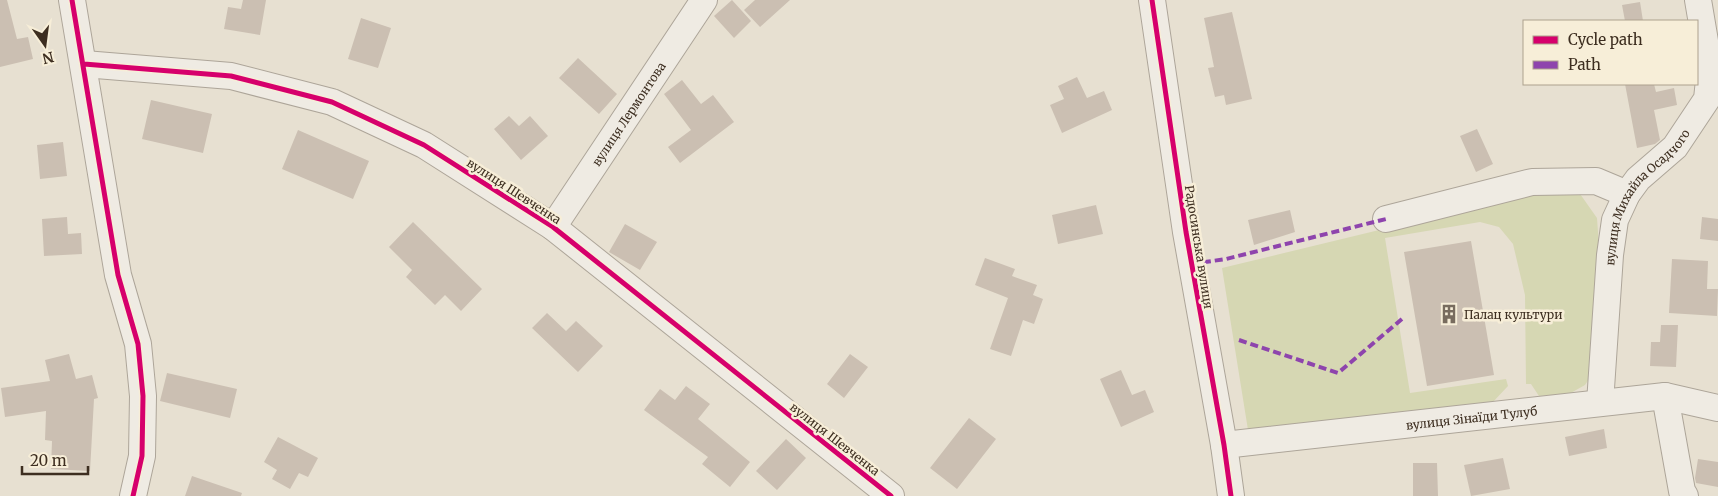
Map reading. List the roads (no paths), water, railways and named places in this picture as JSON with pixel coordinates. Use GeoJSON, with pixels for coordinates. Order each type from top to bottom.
{"type":"FeatureCollection","features":[{"type":"Feature","properties":{"kind":"street"},"geometry":{"type":"LineString","coordinates":[[72,0],[118,274],[138,344],[144,396],[142,456],[133,496]]}},
{"type":"Feature","properties":{"kind":"street","name":"вулиця Лермонтова"},"geometry":{"type":"LineString","coordinates":[[553,227],[704,0]]}},
{"type":"Feature","properties":{"kind":"street","name":"Радосинська вулиця"},"geometry":{"type":"LineString","coordinates":[[1152,0],[1186,232],[1224,445],[1231,496]]}},
{"type":"Feature","properties":{"kind":"street","name":"вулиця Михайла Осадчого"},"geometry":{"type":"LineString","coordinates":[[1600,403],[1610,255],[1615,220],[1627,194],[1638,179],[1675,146],[1707,99],[1710,71],[1698,0]]}},
{"type":"Feature","properties":{"kind":"street","name":"вулиця Шевченка"},"geometry":{"type":"LineString","coordinates":[[84,64],[231,76],[332,102],[424,145],[553,227],[891,496]]}},
{"type":"Feature","properties":{"kind":"street"},"geometry":{"type":"LineString","coordinates":[[1386,219],[1532,182],[1596,181],[1627,194]]}},
{"type":"Feature","properties":{"kind":"street"},"geometry":{"type":"LineString","coordinates":[[1665,396],[1682,491],[1685,496]]}},
{"type":"Feature","properties":{"kind":"street","name":"вулиця Зінаїди Тулуб"},"geometry":{"type":"LineString","coordinates":[[1224,445],[1665,396],[1718,408]]}},
{"type":"Feature","properties":{"kind":"place","name":"Палац культури"},"geometry":{"type":"Point","coordinates":[1449,314]}}]}
